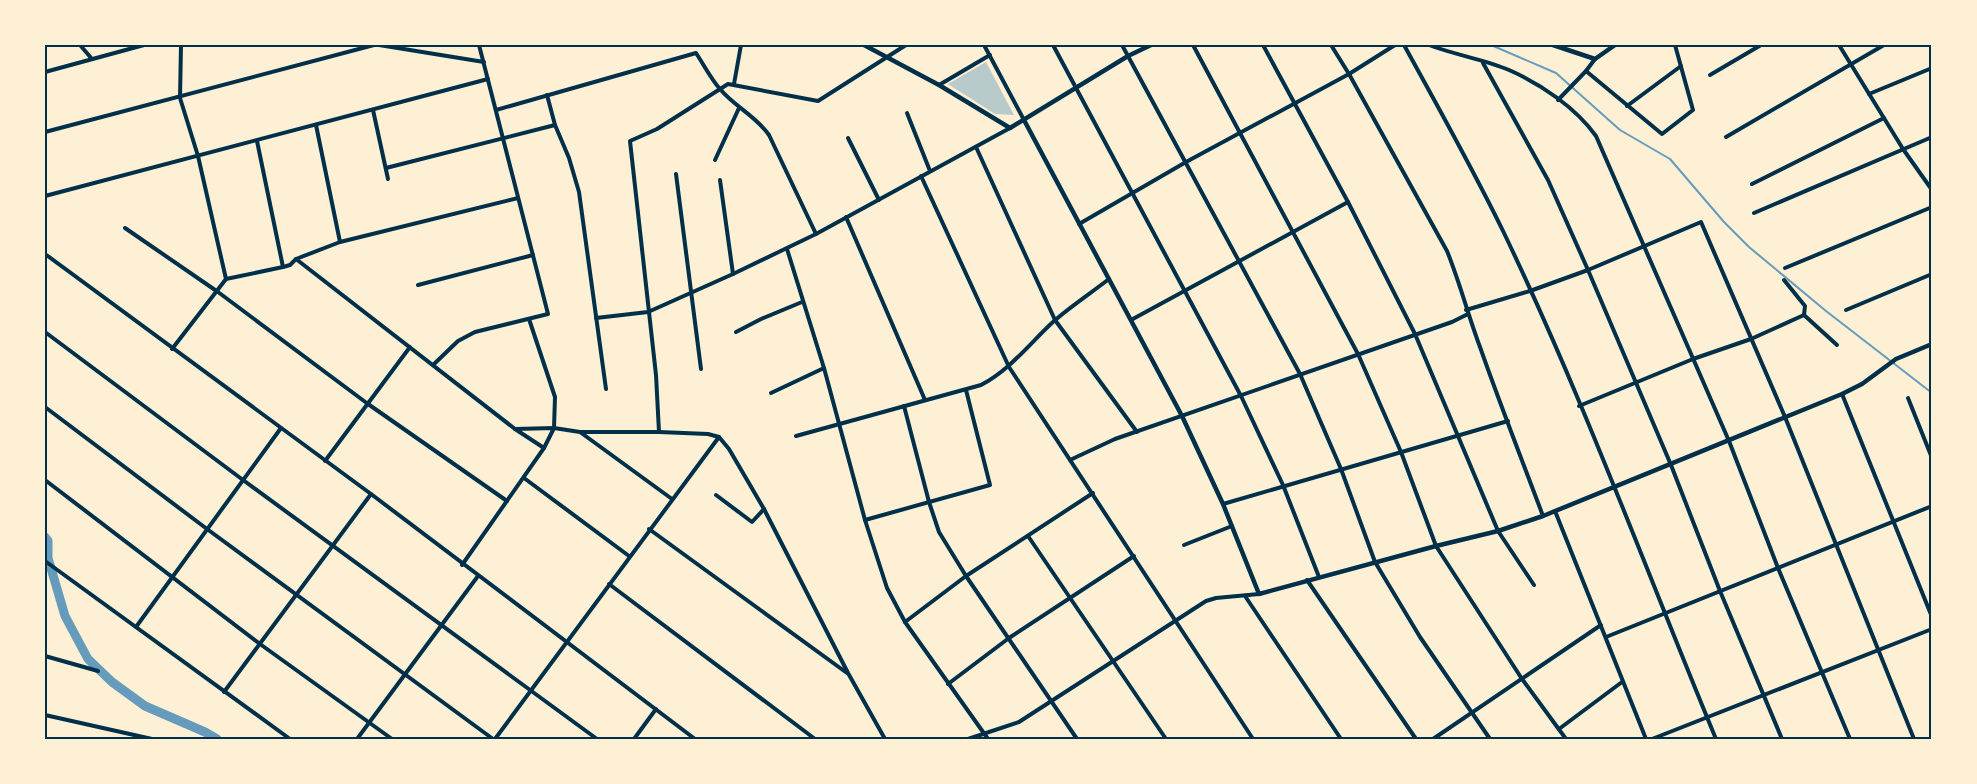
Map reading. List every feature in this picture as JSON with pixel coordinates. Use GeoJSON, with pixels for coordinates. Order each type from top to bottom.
{"type":"FeatureCollection","features":[{"type":"Feature","properties":{"kind":"street"},"geometry":{"type":"LineString","coordinates":[[80,45],[92,59]]}},
{"type":"Feature","properties":{"kind":"street"},"geometry":{"type":"LineString","coordinates":[[45,72],[144,45]]}},
{"type":"Feature","properties":{"kind":"street"},"geometry":{"type":"LineString","coordinates":[[172,349],[226,279],[198,156],[180,98],[181,45]]}},
{"type":"Feature","properties":{"kind":"street"},"geometry":{"type":"LineString","coordinates":[[45,132],[374,45]]}},
{"type":"Feature","properties":{"kind":"street"},"geometry":{"type":"LineString","coordinates":[[379,45],[484,62]]}},
{"type":"Feature","properties":{"kind":"street"},"geometry":{"type":"LineString","coordinates":[[433,365],[458,340],[475,332],[548,314],[480,45]]}},
{"type":"Feature","properties":{"kind":"street"},"geometry":{"type":"LineString","coordinates":[[734,84],[741,45]]}},
{"type":"Feature","properties":{"kind":"street"},"geometry":{"type":"LineString","coordinates":[[864,45],[939,85],[1010,128]]}},
{"type":"Feature","properties":{"kind":"street"},"geometry":{"type":"LineString","coordinates":[[659,432],[656,375],[630,141],[657,129],[728,84],[818,101],[906,45]]}},
{"type":"Feature","properties":{"kind":"street"},"geometry":{"type":"LineString","coordinates":[[984,45],[1182,416],[1223,504],[1259,594]]}},
{"type":"Feature","properties":{"kind":"street"},"geometry":{"type":"LineString","coordinates":[[1053,45],[1241,396],[1283,485],[1319,577]]}},
{"type":"Feature","properties":{"kind":"street"},"geometry":{"type":"LineString","coordinates":[[1122,45],[1300,374],[1341,469],[1375,562],[1420,637],[1490,739]]}},
{"type":"Feature","properties":{"kind":"street"},"geometry":{"type":"LineString","coordinates":[[596,318],[648,312],[787,249],[1010,128],[1128,56],[1151,45]]}},
{"type":"Feature","properties":{"kind":"street"},"geometry":{"type":"LineString","coordinates":[[1193,45],[1358,354],[1401,452],[1436,546],[1522,679],[1566,739]]}},
{"type":"Feature","properties":{"kind":"street"},"geometry":{"type":"LineString","coordinates":[[1263,45],[1348,202],[1415,334],[1498,531],[1533,585]]}},
{"type":"Feature","properties":{"kind":"street"},"geometry":{"type":"LineString","coordinates":[[1331,45],[1349,74],[1460,281],[1467,312],[1544,516]]}},
{"type":"Feature","properties":{"kind":"street"},"geometry":{"type":"LineString","coordinates":[[1079,224],[1186,162],[1349,74],[1395,45]]}},
{"type":"Feature","properties":{"kind":"street"},"geometry":{"type":"LineString","coordinates":[[1404,45],[1503,232],[1530,291],[1580,406],[1716,739]]}},
{"type":"Feature","properties":{"kind":"street"},"geometry":{"type":"LineString","coordinates":[[1429,45],[1507,69],[1535,83],[1586,122],[1596,136],[1729,441],[1778,568],[1850,739]]}},
{"type":"Feature","properties":{"kind":"street"},"geometry":{"type":"LineString","coordinates":[[1553,45],[1594,59]]}},
{"type":"Feature","properties":{"kind":"street"},"geometry":{"type":"LineString","coordinates":[[1558,100],[1586,71],[1594,59],[1615,45]]}},
{"type":"Feature","properties":{"kind":"street"},"geometry":{"type":"LineString","coordinates":[[1586,71],[1662,134],[1693,110],[1675,45]]}},
{"type":"Feature","properties":{"kind":"street"},"geometry":{"type":"LineString","coordinates":[[1710,75],[1761,45]]}},
{"type":"Feature","properties":{"kind":"street"},"geometry":{"type":"LineString","coordinates":[[1839,45],[1932,190]]}},
{"type":"Feature","properties":{"kind":"street"},"geometry":{"type":"LineString","coordinates":[[1726,137],[1884,45]]}},
{"type":"Feature","properties":{"kind":"street"},"geometry":{"type":"LineString","coordinates":[[496,110],[696,53],[720,89],[739,108],[761,124],[769,135],[816,234]]}},
{"type":"Feature","properties":{"kind":"street"},"geometry":{"type":"LineString","coordinates":[[939,85],[990,56]]}},
{"type":"Feature","properties":{"kind":"street"},"geometry":{"type":"LineString","coordinates":[[1482,62],[1548,180],[1588,270],[1671,465],[1720,591],[1782,739]]}},
{"type":"Feature","properties":{"kind":"street"},"geometry":{"type":"LineString","coordinates":[[1627,106],[1681,66]]}},
{"type":"Feature","properties":{"kind":"street"},"geometry":{"type":"LineString","coordinates":[[1869,94],[1932,68]]}},
{"type":"Feature","properties":{"kind":"street"},"geometry":{"type":"LineString","coordinates":[[45,196],[488,79]]}},
{"type":"Feature","properties":{"kind":"street"},"geometry":{"type":"LineString","coordinates":[[547,95],[555,125],[569,158],[579,192],[606,388]]}},
{"type":"Feature","properties":{"kind":"street"},"geometry":{"type":"LineString","coordinates":[[715,160],[739,108]]}},
{"type":"Feature","properties":{"kind":"street"},"geometry":{"type":"LineString","coordinates":[[372,110],[388,180]]}},
{"type":"Feature","properties":{"kind":"street"},"geometry":{"type":"LineString","coordinates":[[907,113],[930,171]]}},
{"type":"Feature","properties":{"kind":"street"},"geometry":{"type":"LineString","coordinates":[[1752,184],[1884,118]]}},
{"type":"Feature","properties":{"kind":"street"},"geometry":{"type":"LineString","coordinates":[[316,125],[334,222],[340,242]]}},
{"type":"Feature","properties":{"kind":"street"},"geometry":{"type":"LineString","coordinates":[[386,168],[555,125]]}},
{"type":"Feature","properties":{"kind":"street"},"geometry":{"type":"LineString","coordinates":[[1754,213],[1932,136]]}},
{"type":"Feature","properties":{"kind":"street"},"geometry":{"type":"LineString","coordinates":[[848,138],[879,200]]}},
{"type":"Feature","properties":{"kind":"street"},"geometry":{"type":"LineString","coordinates":[[257,141],[283,267]]}},
{"type":"Feature","properties":{"kind":"street"},"geometry":{"type":"LineString","coordinates":[[976,147],[1055,320],[1137,432]]}},
{"type":"Feature","properties":{"kind":"street"},"geometry":{"type":"LineString","coordinates":[[676,174],[701,369]]}},
{"type":"Feature","properties":{"kind":"street"},"geometry":{"type":"LineString","coordinates":[[921,176],[1009,367],[1253,739]]}},
{"type":"Feature","properties":{"kind":"street"},"geometry":{"type":"LineString","coordinates":[[720,180],[733,274]]}},
{"type":"Feature","properties":{"kind":"street"},"geometry":{"type":"LineString","coordinates":[[226,279],[283,267],[296,259],[340,242],[518,198]]}},
{"type":"Feature","properties":{"kind":"street"},"geometry":{"type":"LineString","coordinates":[[1130,321],[1348,202]]}},
{"type":"Feature","properties":{"kind":"street"},"geometry":{"type":"LineString","coordinates":[[1785,268],[1932,207]]}},
{"type":"Feature","properties":{"kind":"street"},"geometry":{"type":"LineString","coordinates":[[846,218],[925,400]]}},
{"type":"Feature","properties":{"kind":"street"},"geometry":{"type":"LineString","coordinates":[[1070,460],[1114,440],[1452,322],[1467,312],[1588,270],[1701,222],[1785,417],[1914,739]]}},
{"type":"Feature","properties":{"kind":"street"},"geometry":{"type":"LineString","coordinates":[[125,228],[218,292],[368,404],[507,501]]}},
{"type":"Feature","properties":{"kind":"street"},"geometry":{"type":"LineString","coordinates":[[787,249],[824,368],[865,520],[887,588],[905,622],[988,739]]}},
{"type":"Feature","properties":{"kind":"street"},"geometry":{"type":"LineString","coordinates":[[45,254],[371,494],[695,739]]}},
{"type":"Feature","properties":{"kind":"street"},"geometry":{"type":"LineString","coordinates":[[418,285],[533,255]]}},
{"type":"Feature","properties":{"kind":"street"},"geometry":{"type":"LineString","coordinates":[[296,259],[515,429],[544,448]]}},
{"type":"Feature","properties":{"kind":"street"},"geometry":{"type":"LineString","coordinates":[[1846,310],[1932,273]]}},
{"type":"Feature","properties":{"kind":"street"},"geometry":{"type":"LineString","coordinates":[[796,436],[966,390],[997,376],[1009,367],[1055,320],[1109,279]]}},
{"type":"Feature","properties":{"kind":"street"},"geometry":{"type":"LineString","coordinates":[[1784,280],[1805,306],[1804,315]]}},
{"type":"Feature","properties":{"kind":"street"},"geometry":{"type":"LineString","coordinates":[[736,332],[802,302]]}},
{"type":"Feature","properties":{"kind":"street"},"geometry":{"type":"LineString","coordinates":[[1580,406],[1693,359],[1751,339],[1804,315]]}},
{"type":"Feature","properties":{"kind":"street"},"geometry":{"type":"LineString","coordinates":[[1804,315],[1837,345]]}},
{"type":"Feature","properties":{"kind":"street"},"geometry":{"type":"LineString","coordinates":[[462,565],[524,478],[554,428],[555,397],[529,319]]}},
{"type":"Feature","properties":{"kind":"street"},"geometry":{"type":"LineString","coordinates":[[45,332],[597,739]]}},
{"type":"Feature","properties":{"kind":"street"},"geometry":{"type":"LineString","coordinates":[[968,739],[1019,722],[1206,601],[1259,594],[1498,531],[1544,516],[1842,394],[1862,384],[1896,359],[1932,344]]}},
{"type":"Feature","properties":{"kind":"street"},"geometry":{"type":"LineString","coordinates":[[325,461],[410,347]]}},
{"type":"Feature","properties":{"kind":"street"},"geometry":{"type":"LineString","coordinates":[[771,393],[824,368]]}},
{"type":"Feature","properties":{"kind":"street"},"geometry":{"type":"LineString","coordinates":[[865,520],[990,485],[966,390]]}},
{"type":"Feature","properties":{"kind":"street"},"geometry":{"type":"LineString","coordinates":[[1842,394],[1932,617]]}},
{"type":"Feature","properties":{"kind":"street"},"geometry":{"type":"LineString","coordinates":[[1908,398],[1932,458]]}},
{"type":"Feature","properties":{"kind":"street"},"geometry":{"type":"LineString","coordinates":[[904,406],[939,532],[966,576],[1077,739]]}},
{"type":"Feature","properties":{"kind":"street"},"geometry":{"type":"LineString","coordinates":[[45,407],[296,595],[494,739],[718,436]]}},
{"type":"Feature","properties":{"kind":"street"},"geometry":{"type":"LineString","coordinates":[[1223,504],[1508,421]]}},
{"type":"Feature","properties":{"kind":"street"},"geometry":{"type":"LineString","coordinates":[[136,627],[281,428]]}},
{"type":"Feature","properties":{"kind":"street"},"geometry":{"type":"LineString","coordinates":[[515,429],[554,428],[580,432],[659,432],[718,436],[729,449],[764,509],[848,673],[885,739]]}},
{"type":"Feature","properties":{"kind":"street"},"geometry":{"type":"LineString","coordinates":[[580,432],[672,499]]}},
{"type":"Feature","properties":{"kind":"street"},"geometry":{"type":"LineString","coordinates":[[1927,446],[1932,441]]}},
{"type":"Feature","properties":{"kind":"street"},"geometry":{"type":"LineString","coordinates":[[524,478],[629,556]]}},
{"type":"Feature","properties":{"kind":"street"},"geometry":{"type":"LineString","coordinates":[[45,480],[260,644],[392,739]]}},
{"type":"Feature","properties":{"kind":"street"},"geometry":{"type":"LineString","coordinates":[[224,692],[371,494]]}},
{"type":"Feature","properties":{"kind":"street"},"geometry":{"type":"LineString","coordinates":[[905,622],[966,576],[1093,494]]}},
{"type":"Feature","properties":{"kind":"street"},"geometry":{"type":"LineString","coordinates":[[716,495],[752,522],[764,509]]}},
{"type":"Feature","properties":{"kind":"street"},"geometry":{"type":"LineString","coordinates":[[1606,637],[1932,506]]}},
{"type":"Feature","properties":{"kind":"street"},"geometry":{"type":"LineString","coordinates":[[1555,511],[1646,739]]}},
{"type":"Feature","properties":{"kind":"street"},"geometry":{"type":"LineString","coordinates":[[1184,545],[1232,526]]}},
{"type":"Feature","properties":{"kind":"street"},"geometry":{"type":"LineString","coordinates":[[649,529],[848,673]]}},
{"type":"Feature","properties":{"kind":"street"},"geometry":{"type":"LineString","coordinates":[[1028,536],[1166,739]]}},
{"type":"Feature","properties":{"kind":"street"},"geometry":{"type":"LineString","coordinates":[[948,684],[1009,638],[1134,556]]}},
{"type":"Feature","properties":{"kind":"street"},"geometry":{"type":"LineString","coordinates":[[47,562],[290,739]]}},
{"type":"Feature","properties":{"kind":"street"},"geometry":{"type":"LineString","coordinates":[[357,739],[478,576]]}},
{"type":"Feature","properties":{"kind":"street"},"geometry":{"type":"LineString","coordinates":[[1307,580],[1416,739]]}},
{"type":"Feature","properties":{"kind":"street"},"geometry":{"type":"LineString","coordinates":[[609,584],[815,739]]}},
{"type":"Feature","properties":{"kind":"street"},"geometry":{"type":"LineString","coordinates":[[1245,596],[1341,739]]}},
{"type":"Feature","properties":{"kind":"street"},"geometry":{"type":"LineString","coordinates":[[1433,739],[1601,624]]}},
{"type":"Feature","properties":{"kind":"street"},"geometry":{"type":"LineString","coordinates":[[1652,739],[1932,629]]}},
{"type":"Feature","properties":{"kind":"street"},"geometry":{"type":"LineString","coordinates":[[45,656],[98,670]]}},
{"type":"Feature","properties":{"kind":"street"},"geometry":{"type":"LineString","coordinates":[[1559,729],[1622,682]]}},
{"type":"Feature","properties":{"kind":"street"},"geometry":{"type":"LineString","coordinates":[[634,739],[656,709]]}},
{"type":"Feature","properties":{"kind":"street"},"geometry":{"type":"LineString","coordinates":[[45,715],[152,739]]}},
{"type":"Feature","properties":{"kind":"shaded area"},"geometry":{"type":"Polygon","coordinates":[[[986,62],[1014,115],[995,114],[948,84],[986,62]]]}},
{"type":"Feature","properties":{"kind":"waterway"},"geometry":{"type":"LineString","coordinates":[[1491,45],[1556,73],[1620,130],[1670,159],[1724,222],[1749,247],[1826,311],[1932,393]]}},
{"type":"Feature","properties":{"kind":"waterway"},"geometry":{"type":"LineString","coordinates":[[45,537],[48,541],[48,558],[65,616],[88,659],[112,682],[145,706],[217,739]]}}]}
